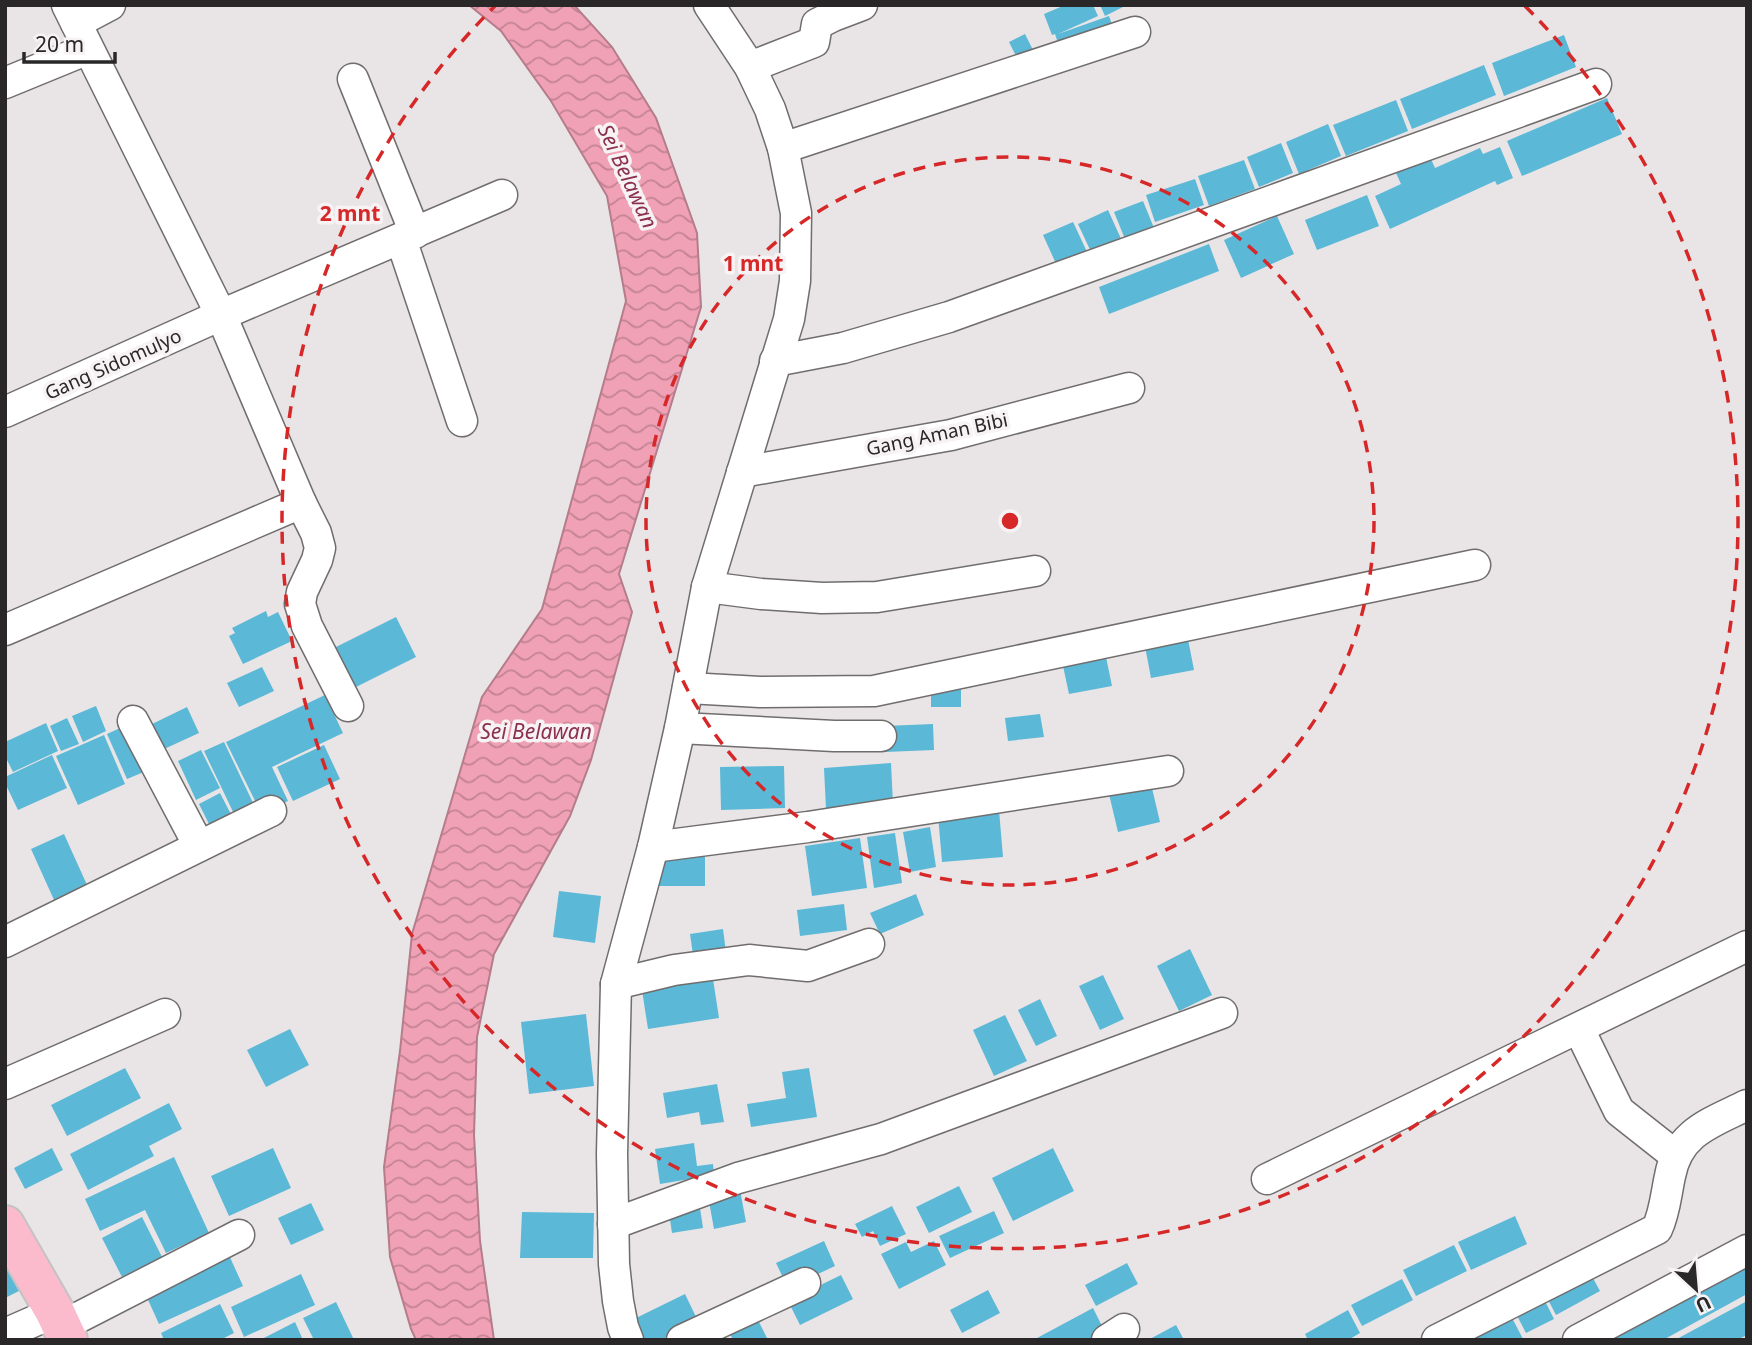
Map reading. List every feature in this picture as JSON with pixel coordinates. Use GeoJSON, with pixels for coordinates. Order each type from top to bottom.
{"type":"FeatureCollection","features":[{"type":"Feature","properties":{"kind":"main road"},"geometry":{"type":"LineString","coordinates":[[5,1225],[62,1326]]}},
{"type":"Feature","properties":{"kind":"street"},"geometry":{"type":"LineString","coordinates":[[5,83],[77,25],[110,5]]}},
{"type":"Feature","properties":{"kind":"street"},"geometry":{"type":"LineString","coordinates":[[628,1340],[618,1301],[614,1264],[612,1154],[616,985],[653,847],[680,729],[707,587],[789,319],[795,281],[796,214],[783,148],[750,67],[709,5]]}},
{"type":"Feature","properties":{"kind":"street"},"geometry":{"type":"LineString","coordinates":[[750,67],[814,43],[817,24],[862,5]]}},
{"type":"Feature","properties":{"kind":"street"},"geometry":{"type":"LineString","coordinates":[[77,25],[220,315],[316,533],[320,548],[302,592],[300,604],[307,626],[348,706]]}},
{"type":"Feature","properties":{"kind":"street"},"geometry":{"type":"LineString","coordinates":[[783,148],[1135,32]]}},
{"type":"Feature","properties":{"kind":"street"},"geometry":{"type":"LineString","coordinates":[[353,79],[408,236],[462,421]]}},
{"type":"Feature","properties":{"kind":"street"},"geometry":{"type":"LineString","coordinates":[[775,361],[843,348],[949,317],[1596,84]]}},
{"type":"Feature","properties":{"kind":"street","name":"Gang Sidomulyo"},"geometry":{"type":"LineString","coordinates":[[5,412],[220,315],[502,195]]}},
{"type":"Feature","properties":{"kind":"street","name":"Gang Aman Bibi"},"geometry":{"type":"LineString","coordinates":[[742,472],[951,435],[1129,388]]}},
{"type":"Feature","properties":{"kind":"street"},"geometry":{"type":"LineString","coordinates":[[5,630],[302,503]]}},
{"type":"Feature","properties":{"kind":"street"},"geometry":{"type":"LineString","coordinates":[[688,688],[782,692],[874,691],[1475,565]]}},
{"type":"Feature","properties":{"kind":"street"},"geometry":{"type":"LineString","coordinates":[[707,587],[761,594],[877,597],[1035,571]]}},
{"type":"Feature","properties":{"kind":"street"},"geometry":{"type":"LineString","coordinates":[[133,721],[199,846]]}},
{"type":"Feature","properties":{"kind":"street"},"geometry":{"type":"LineString","coordinates":[[680,729],[881,736]]}},
{"type":"Feature","properties":{"kind":"street"},"geometry":{"type":"LineString","coordinates":[[653,847],[808,827],[1168,771]]}},
{"type":"Feature","properties":{"kind":"street"},"geometry":{"type":"LineString","coordinates":[[5,942],[271,811]]}},
{"type":"Feature","properties":{"kind":"street"},"geometry":{"type":"LineString","coordinates":[[616,985],[674,970],[749,960],[808,965],[869,944]]}},
{"type":"Feature","properties":{"kind":"street"},"geometry":{"type":"LineString","coordinates":[[1267,1179],[1747,946]]}},
{"type":"Feature","properties":{"kind":"street"},"geometry":{"type":"LineString","coordinates":[[613,1224],[738,1178],[881,1139],[1222,1013]]}},
{"type":"Feature","properties":{"kind":"street"},"geometry":{"type":"LineString","coordinates":[[5,1084],[165,1014]]}},
{"type":"Feature","properties":{"kind":"street"},"geometry":{"type":"LineString","coordinates":[[1579,1029],[1619,1111],[1676,1156]]}},
{"type":"Feature","properties":{"kind":"street"},"geometry":{"type":"LineString","coordinates":[[1437,1340],[1657,1229],[1662,1218],[1672,1163],[1687,1138],[1747,1105]]}},
{"type":"Feature","properties":{"kind":"street"},"geometry":{"type":"LineString","coordinates":[[5,1334],[62,1326],[239,1235]]}},
{"type":"Feature","properties":{"kind":"street"},"geometry":{"type":"LineString","coordinates":[[1578,1340],[1747,1250]]}},
{"type":"Feature","properties":{"kind":"street"},"geometry":{"type":"LineString","coordinates":[[682,1340],[804,1283]]}},
{"type":"Feature","properties":{"kind":"water","name":"Sei Belawan"},"geometry":{"type":"Polygon","coordinates":[[[469,5],[574,5],[612,47],[656,118],[697,233],[701,307],[619,574],[632,612],[591,760],[570,816],[494,954],[477,1037],[474,1135],[480,1241],[494,1340],[416,1340],[390,1257],[384,1167],[412,934],[482,697],[542,609],[626,301],[607,196],[551,101],[501,31],[469,5]]]}},
{"type":"Feature","properties":{"kind":"building"},"geometry":{"type":"Polygon","coordinates":[[[1065,5],[1093,5],[1098,16],[1058,34],[1109,16],[1115,33],[1061,52],[1044,14],[1065,5]]]}},
{"type":"Feature","properties":{"kind":"building"},"geometry":{"type":"Polygon","coordinates":[[[1100,5],[1127,5],[1105,16],[1100,5]]]}},
{"type":"Feature","properties":{"kind":"building"},"geometry":{"type":"Polygon","coordinates":[[[1025,34],[1038,60],[1022,68],[1009,42],[1025,34]]]}},
{"type":"Feature","properties":{"kind":"building"},"geometry":{"type":"Polygon","coordinates":[[[1564,35],[1576,67],[1504,96],[1492,63],[1564,35]]]}},
{"type":"Feature","properties":{"kind":"building"},"geometry":{"type":"Polygon","coordinates":[[[1484,65],[1496,95],[1412,129],[1400,99],[1484,65]]]}},
{"type":"Feature","properties":{"kind":"building"},"geometry":{"type":"Polygon","coordinates":[[[1607,98],[1622,134],[1522,176],[1507,141],[1607,98]]]}},
{"type":"Feature","properties":{"kind":"building"},"geometry":{"type":"Polygon","coordinates":[[[1396,100],[1408,131],[1346,156],[1333,125],[1396,100]]]}},
{"type":"Feature","properties":{"kind":"building"},"geometry":{"type":"Polygon","coordinates":[[[1328,124],[1341,156],[1299,174],[1286,142],[1328,124]]]}},
{"type":"Feature","properties":{"kind":"building"},"geometry":{"type":"Polygon","coordinates":[[[1281,143],[1293,173],[1259,187],[1247,157],[1281,143]]]}},
{"type":"Feature","properties":{"kind":"building"},"geometry":{"type":"Polygon","coordinates":[[[1500,147],[1513,178],[1497,185],[1495,181],[1390,229],[1375,196],[1401,184],[1396,173],[1430,157],[1435,168],[1480,148],[1483,154],[1500,147]]]}},
{"type":"Feature","properties":{"kind":"building"},"geometry":{"type":"Polygon","coordinates":[[[1244,160],[1255,189],[1209,206],[1198,176],[1244,160]]]}},
{"type":"Feature","properties":{"kind":"building"},"geometry":{"type":"Polygon","coordinates":[[[1195,179],[1204,205],[1155,222],[1146,195],[1195,179]]]}},
{"type":"Feature","properties":{"kind":"building"},"geometry":{"type":"Polygon","coordinates":[[[1367,195],[1379,226],[1317,250],[1305,220],[1367,195]]]}},
{"type":"Feature","properties":{"kind":"building"},"geometry":{"type":"Polygon","coordinates":[[[1143,201],[1154,228],[1125,239],[1114,212],[1143,201]]]}},
{"type":"Feature","properties":{"kind":"building"},"geometry":{"type":"Polygon","coordinates":[[[1108,210],[1122,241],[1092,254],[1078,224],[1108,210]]]}},
{"type":"Feature","properties":{"kind":"building"},"geometry":{"type":"Polygon","coordinates":[[[1277,216],[1294,254],[1241,278],[1224,240],[1277,216]]]}},
{"type":"Feature","properties":{"kind":"building"},"geometry":{"type":"Polygon","coordinates":[[[1073,222],[1088,254],[1058,268],[1043,235],[1073,222]]]}},
{"type":"Feature","properties":{"kind":"building"},"geometry":{"type":"Polygon","coordinates":[[[1209,244],[1219,271],[1109,314],[1099,287],[1209,244]]]}},
{"type":"Feature","properties":{"kind":"building"},"geometry":{"type":"Polygon","coordinates":[[[266,611],[268,617],[278,612],[292,641],[243,664],[229,636],[235,633],[232,628],[266,611]]]}},
{"type":"Feature","properties":{"kind":"building"},"geometry":{"type":"Polygon","coordinates":[[[396,617],[416,657],[352,689],[332,649],[396,617]]]}},
{"type":"Feature","properties":{"kind":"building"},"geometry":{"type":"Polygon","coordinates":[[[1187,634],[1194,670],[1151,678],[1144,641],[1187,634]]]}},
{"type":"Feature","properties":{"kind":"building"},"geometry":{"type":"Polygon","coordinates":[[[1106,657],[1112,686],[1069,694],[1063,666],[1106,657]]]}},
{"type":"Feature","properties":{"kind":"building"},"geometry":{"type":"Polygon","coordinates":[[[262,667],[274,691],[239,707],[227,683],[262,667]]]}},
{"type":"Feature","properties":{"kind":"building"},"geometry":{"type":"Polygon","coordinates":[[[931,684],[961,684],[961,707],[931,707],[931,684]]]}},
{"type":"Feature","properties":{"kind":"building"},"geometry":{"type":"Polygon","coordinates":[[[325,695],[343,733],[272,767],[288,801],[261,813],[226,742],[325,695]]]}},
{"type":"Feature","properties":{"kind":"building"},"geometry":{"type":"Polygon","coordinates":[[[96,706],[106,731],[83,742],[72,716],[96,706]]]}},
{"type":"Feature","properties":{"kind":"building"},"geometry":{"type":"Polygon","coordinates":[[[187,707],[199,733],[162,750],[150,725],[187,707]]]}},
{"type":"Feature","properties":{"kind":"building"},"geometry":{"type":"Polygon","coordinates":[[[1040,714],[1044,737],[1008,741],[1005,718],[1040,714]]]}},
{"type":"Feature","properties":{"kind":"building"},"geometry":{"type":"Polygon","coordinates":[[[67,718],[79,744],[61,751],[50,726],[67,718]]]}},
{"type":"Feature","properties":{"kind":"building"},"geometry":{"type":"Polygon","coordinates":[[[46,723],[58,751],[13,772],[5,756],[5,742],[46,723]]]}},
{"type":"Feature","properties":{"kind":"building"},"geometry":{"type":"Polygon","coordinates":[[[131,723],[151,769],[127,779],[107,734],[131,723]]]}},
{"type":"Feature","properties":{"kind":"building"},"geometry":{"type":"Polygon","coordinates":[[[933,724],[934,750],[885,752],[884,726],[933,724]]]}},
{"type":"Feature","properties":{"kind":"building"},"geometry":{"type":"Polygon","coordinates":[[[104,735],[125,784],[78,805],[56,756],[104,735]]]}},
{"type":"Feature","properties":{"kind":"building"},"geometry":{"type":"Polygon","coordinates":[[[224,742],[255,807],[235,816],[204,751],[224,742]]]}},
{"type":"Feature","properties":{"kind":"building"},"geometry":{"type":"Polygon","coordinates":[[[324,745],[340,779],[293,801],[277,767],[324,745]]]}},
{"type":"Feature","properties":{"kind":"building"},"geometry":{"type":"Polygon","coordinates":[[[201,750],[220,788],[196,800],[178,761],[201,750]]]}},
{"type":"Feature","properties":{"kind":"building"},"geometry":{"type":"Polygon","coordinates":[[[52,755],[67,788],[18,810],[5,783],[5,777],[52,755]]]}},
{"type":"Feature","properties":{"kind":"building"},"geometry":{"type":"Polygon","coordinates":[[[891,763],[893,804],[826,809],[824,768],[891,763]]]}},
{"type":"Feature","properties":{"kind":"building"},"geometry":{"type":"Polygon","coordinates":[[[784,766],[785,808],[721,810],[720,767],[784,766]]]}},
{"type":"Feature","properties":{"kind":"building"},"geometry":{"type":"Polygon","coordinates":[[[1151,784],[1160,822],[1118,832],[1109,794],[1151,784]]]}},
{"type":"Feature","properties":{"kind":"building"},"geometry":{"type":"Polygon","coordinates":[[[220,793],[236,824],[214,834],[199,804],[220,793]]]}},
{"type":"Feature","properties":{"kind":"building"},"geometry":{"type":"Polygon","coordinates":[[[999,810],[1003,857],[942,862],[938,815],[999,810]]]}},
{"type":"Feature","properties":{"kind":"building"},"geometry":{"type":"Polygon","coordinates":[[[930,827],[936,867],[910,872],[903,832],[930,827]]]}},
{"type":"Feature","properties":{"kind":"building"},"geometry":{"type":"Polygon","coordinates":[[[895,833],[902,883],[874,888],[867,837],[895,833]]]}},
{"type":"Feature","properties":{"kind":"building"},"geometry":{"type":"Polygon","coordinates":[[[64,834],[92,896],[59,911],[31,849],[64,834]]]}},
{"type":"Feature","properties":{"kind":"building"},"geometry":{"type":"Polygon","coordinates":[[[860,838],[867,888],[812,896],[805,846],[860,838]]]}},
{"type":"Feature","properties":{"kind":"building"},"geometry":{"type":"Polygon","coordinates":[[[659,857],[705,857],[705,886],[659,886],[659,857]]]}},
{"type":"Feature","properties":{"kind":"building"},"geometry":{"type":"Polygon","coordinates":[[[559,891],[601,896],[595,943],[553,937],[559,891]]]}},
{"type":"Feature","properties":{"kind":"building"},"geometry":{"type":"Polygon","coordinates":[[[916,894],[924,915],[880,934],[870,913],[916,894]]]}},
{"type":"Feature","properties":{"kind":"building"},"geometry":{"type":"Polygon","coordinates":[[[844,904],[847,930],[800,936],[797,910],[844,904]]]}},
{"type":"Feature","properties":{"kind":"building"},"geometry":{"type":"Polygon","coordinates":[[[723,929],[726,952],[693,955],[690,934],[723,929]]]}},
{"type":"Feature","properties":{"kind":"building"},"geometry":{"type":"Polygon","coordinates":[[[1190,949],[1212,995],[1179,1011],[1157,966],[1190,949]]]}},
{"type":"Feature","properties":{"kind":"building"},"geometry":{"type":"Polygon","coordinates":[[[1103,975],[1124,1019],[1100,1030],[1079,986],[1103,975]]]}},
{"type":"Feature","properties":{"kind":"building"},"geometry":{"type":"Polygon","coordinates":[[[713,979],[719,1018],[648,1029],[642,990],[713,979]]]}},
{"type":"Feature","properties":{"kind":"building"},"geometry":{"type":"Polygon","coordinates":[[[1040,999],[1057,1036],[1036,1046],[1018,1010],[1040,999]]]}},
{"type":"Feature","properties":{"kind":"building"},"geometry":{"type":"Polygon","coordinates":[[[586,1014],[594,1086],[529,1094],[521,1022],[586,1014]]]}},
{"type":"Feature","properties":{"kind":"building"},"geometry":{"type":"Polygon","coordinates":[[[1005,1015],[1027,1061],[994,1076],[973,1030],[1005,1015]]]}},
{"type":"Feature","properties":{"kind":"building"},"geometry":{"type":"Polygon","coordinates":[[[290,1029],[309,1065],[266,1087],[247,1050],[290,1029]]]}},
{"type":"Feature","properties":{"kind":"building"},"geometry":{"type":"Polygon","coordinates":[[[125,1068],[141,1098],[67,1136],[51,1105],[125,1068]]]}},
{"type":"Feature","properties":{"kind":"building"},"geometry":{"type":"Polygon","coordinates":[[[809,1068],[817,1117],[751,1127],[747,1104],[786,1098],[782,1072],[809,1068]]]}},
{"type":"Feature","properties":{"kind":"building"},"geometry":{"type":"Polygon","coordinates":[[[717,1084],[724,1122],[701,1125],[699,1112],[667,1118],[663,1093],[717,1084]]]}},
{"type":"Feature","properties":{"kind":"building"},"geometry":{"type":"Polygon","coordinates":[[[169,1103],[182,1129],[149,1146],[154,1156],[88,1190],[70,1154],[169,1103]]]}},
{"type":"Feature","properties":{"kind":"building"},"geometry":{"type":"Polygon","coordinates":[[[694,1143],[697,1166],[713,1164],[714,1175],[660,1184],[655,1149],[694,1143]]]}},
{"type":"Feature","properties":{"kind":"building"},"geometry":{"type":"Polygon","coordinates":[[[52,1148],[63,1170],[25,1189],[14,1168],[52,1148]]]}},
{"type":"Feature","properties":{"kind":"building"},"geometry":{"type":"Polygon","coordinates":[[[273,1148],[291,1188],[229,1216],[211,1176],[273,1148]]]}},
{"type":"Feature","properties":{"kind":"building"},"geometry":{"type":"Polygon","coordinates":[[[1053,1148],[1074,1191],[1013,1221],[992,1178],[1053,1148]]]}},
{"type":"Feature","properties":{"kind":"building"},"geometry":{"type":"Polygon","coordinates":[[[174,1157],[209,1233],[166,1253],[145,1210],[100,1231],[85,1199],[174,1157]]]}},
{"type":"Feature","properties":{"kind":"building"},"geometry":{"type":"Polygon","coordinates":[[[959,1186],[972,1212],[929,1233],[916,1207],[959,1186]]]}},
{"type":"Feature","properties":{"kind":"building"},"geometry":{"type":"Polygon","coordinates":[[[740,1190],[746,1222],[714,1229],[708,1196],[740,1190]]]}},
{"type":"Feature","properties":{"kind":"building"},"geometry":{"type":"Polygon","coordinates":[[[311,1203],[324,1230],[291,1245],[278,1218],[311,1203]]]}},
{"type":"Feature","properties":{"kind":"building"},"geometry":{"type":"Polygon","coordinates":[[[892,1206],[906,1234],[880,1246],[873,1231],[862,1237],[855,1224],[892,1206]]]}},
{"type":"Feature","properties":{"kind":"building"},"geometry":{"type":"Polygon","coordinates":[[[700,1208],[703,1228],[672,1233],[669,1213],[700,1208]]]}},
{"type":"Feature","properties":{"kind":"building"},"geometry":{"type":"Polygon","coordinates":[[[994,1211],[1004,1233],[950,1258],[939,1236],[994,1211]]]}},
{"type":"Feature","properties":{"kind":"building"},"geometry":{"type":"Polygon","coordinates":[[[522,1212],[594,1213],[593,1258],[520,1258],[522,1212]]]}},
{"type":"Feature","properties":{"kind":"building"},"geometry":{"type":"Polygon","coordinates":[[[1515,1216],[1527,1244],[1471,1270],[1458,1242],[1515,1216]]]}},
{"type":"Feature","properties":{"kind":"building"},"geometry":{"type":"Polygon","coordinates":[[[142,1217],[162,1257],[122,1277],[102,1238],[142,1217]]]}},
{"type":"Feature","properties":{"kind":"building"},"geometry":{"type":"Polygon","coordinates":[[[824,1241],[835,1266],[788,1288],[776,1263],[824,1241]]]}},
{"type":"Feature","properties":{"kind":"building"},"geometry":{"type":"Polygon","coordinates":[[[934,1241],[946,1265],[899,1289],[881,1254],[906,1242],[911,1252],[934,1241]]]}},
{"type":"Feature","properties":{"kind":"building"},"geometry":{"type":"Polygon","coordinates":[[[1454,1245],[1467,1271],[1416,1296],[1403,1270],[1454,1245]]]}},
{"type":"Feature","properties":{"kind":"building"},"geometry":{"type":"Polygon","coordinates":[[[228,1253],[243,1286],[159,1324],[144,1291],[228,1253]]]}},
{"type":"Feature","properties":{"kind":"building"},"geometry":{"type":"Polygon","coordinates":[[[1747,1261],[1747,1294],[1663,1340],[1604,1340],[1747,1261]]]}},
{"type":"Feature","properties":{"kind":"building"},"geometry":{"type":"Polygon","coordinates":[[[1127,1263],[1138,1284],[1096,1306],[1085,1285],[1127,1263]]]}},
{"type":"Feature","properties":{"kind":"building"},"geometry":{"type":"Polygon","coordinates":[[[5,1264],[19,1291],[5,1298],[5,1264]]]}},
{"type":"Feature","properties":{"kind":"building"},"geometry":{"type":"Polygon","coordinates":[[[1588,1269],[1600,1291],[1556,1315],[1544,1292],[1588,1269]]]}},
{"type":"Feature","properties":{"kind":"building"},"geometry":{"type":"Polygon","coordinates":[[[301,1274],[315,1305],[244,1337],[231,1307],[301,1274]]]}},
{"type":"Feature","properties":{"kind":"building"},"geometry":{"type":"Polygon","coordinates":[[[841,1275],[853,1299],[800,1325],[788,1301],[841,1275]]]}},
{"type":"Feature","properties":{"kind":"building"},"geometry":{"type":"Polygon","coordinates":[[[1402,1279],[1413,1300],[1362,1326],[1351,1305],[1402,1279]]]}},
{"type":"Feature","properties":{"kind":"building"},"geometry":{"type":"Polygon","coordinates":[[[988,1290],[1000,1313],[962,1333],[950,1310],[988,1290]]]}},
{"type":"Feature","properties":{"kind":"building"},"geometry":{"type":"Polygon","coordinates":[[[685,1294],[698,1321],[661,1340],[644,1340],[634,1319],[685,1294]]]}},
{"type":"Feature","properties":{"kind":"building"},"geometry":{"type":"Polygon","coordinates":[[[1542,1295],[1554,1319],[1526,1333],[1514,1310],[1542,1295]]]}},
{"type":"Feature","properties":{"kind":"building"},"geometry":{"type":"Polygon","coordinates":[[[1747,1301],[1747,1335],[1737,1340],[1675,1340],[1747,1301]]]}},
{"type":"Feature","properties":{"kind":"building"},"geometry":{"type":"Polygon","coordinates":[[[336,1302],[354,1340],[314,1340],[303,1318],[336,1302]]]}},
{"type":"Feature","properties":{"kind":"building"},"geometry":{"type":"Polygon","coordinates":[[[220,1304],[234,1333],[220,1340],[164,1340],[161,1333],[220,1304]]]}},
{"type":"Feature","properties":{"kind":"building"},"geometry":{"type":"Polygon","coordinates":[[[1093,1308],[1105,1332],[1090,1340],[1038,1340],[1037,1338],[1093,1308]]]}},
{"type":"Feature","properties":{"kind":"building"},"geometry":{"type":"Polygon","coordinates":[[[1348,1310],[1360,1333],[1348,1340],[1308,1340],[1305,1334],[1348,1310]]]}},
{"type":"Feature","properties":{"kind":"building"},"geometry":{"type":"Polygon","coordinates":[[[1509,1312],[1523,1339],[1470,1340],[1509,1312]]]}},
{"type":"Feature","properties":{"kind":"building"},"geometry":{"type":"Polygon","coordinates":[[[756,1316],[768,1340],[733,1340],[728,1330],[756,1316]]]}},
{"type":"Feature","properties":{"kind":"building"},"geometry":{"type":"Polygon","coordinates":[[[295,1322],[303,1340],[260,1340],[295,1322]]]}},
{"type":"Feature","properties":{"kind":"building"},"geometry":{"type":"Polygon","coordinates":[[[1176,1325],[1184,1340],[1148,1340],[1176,1325]]]}}]}
